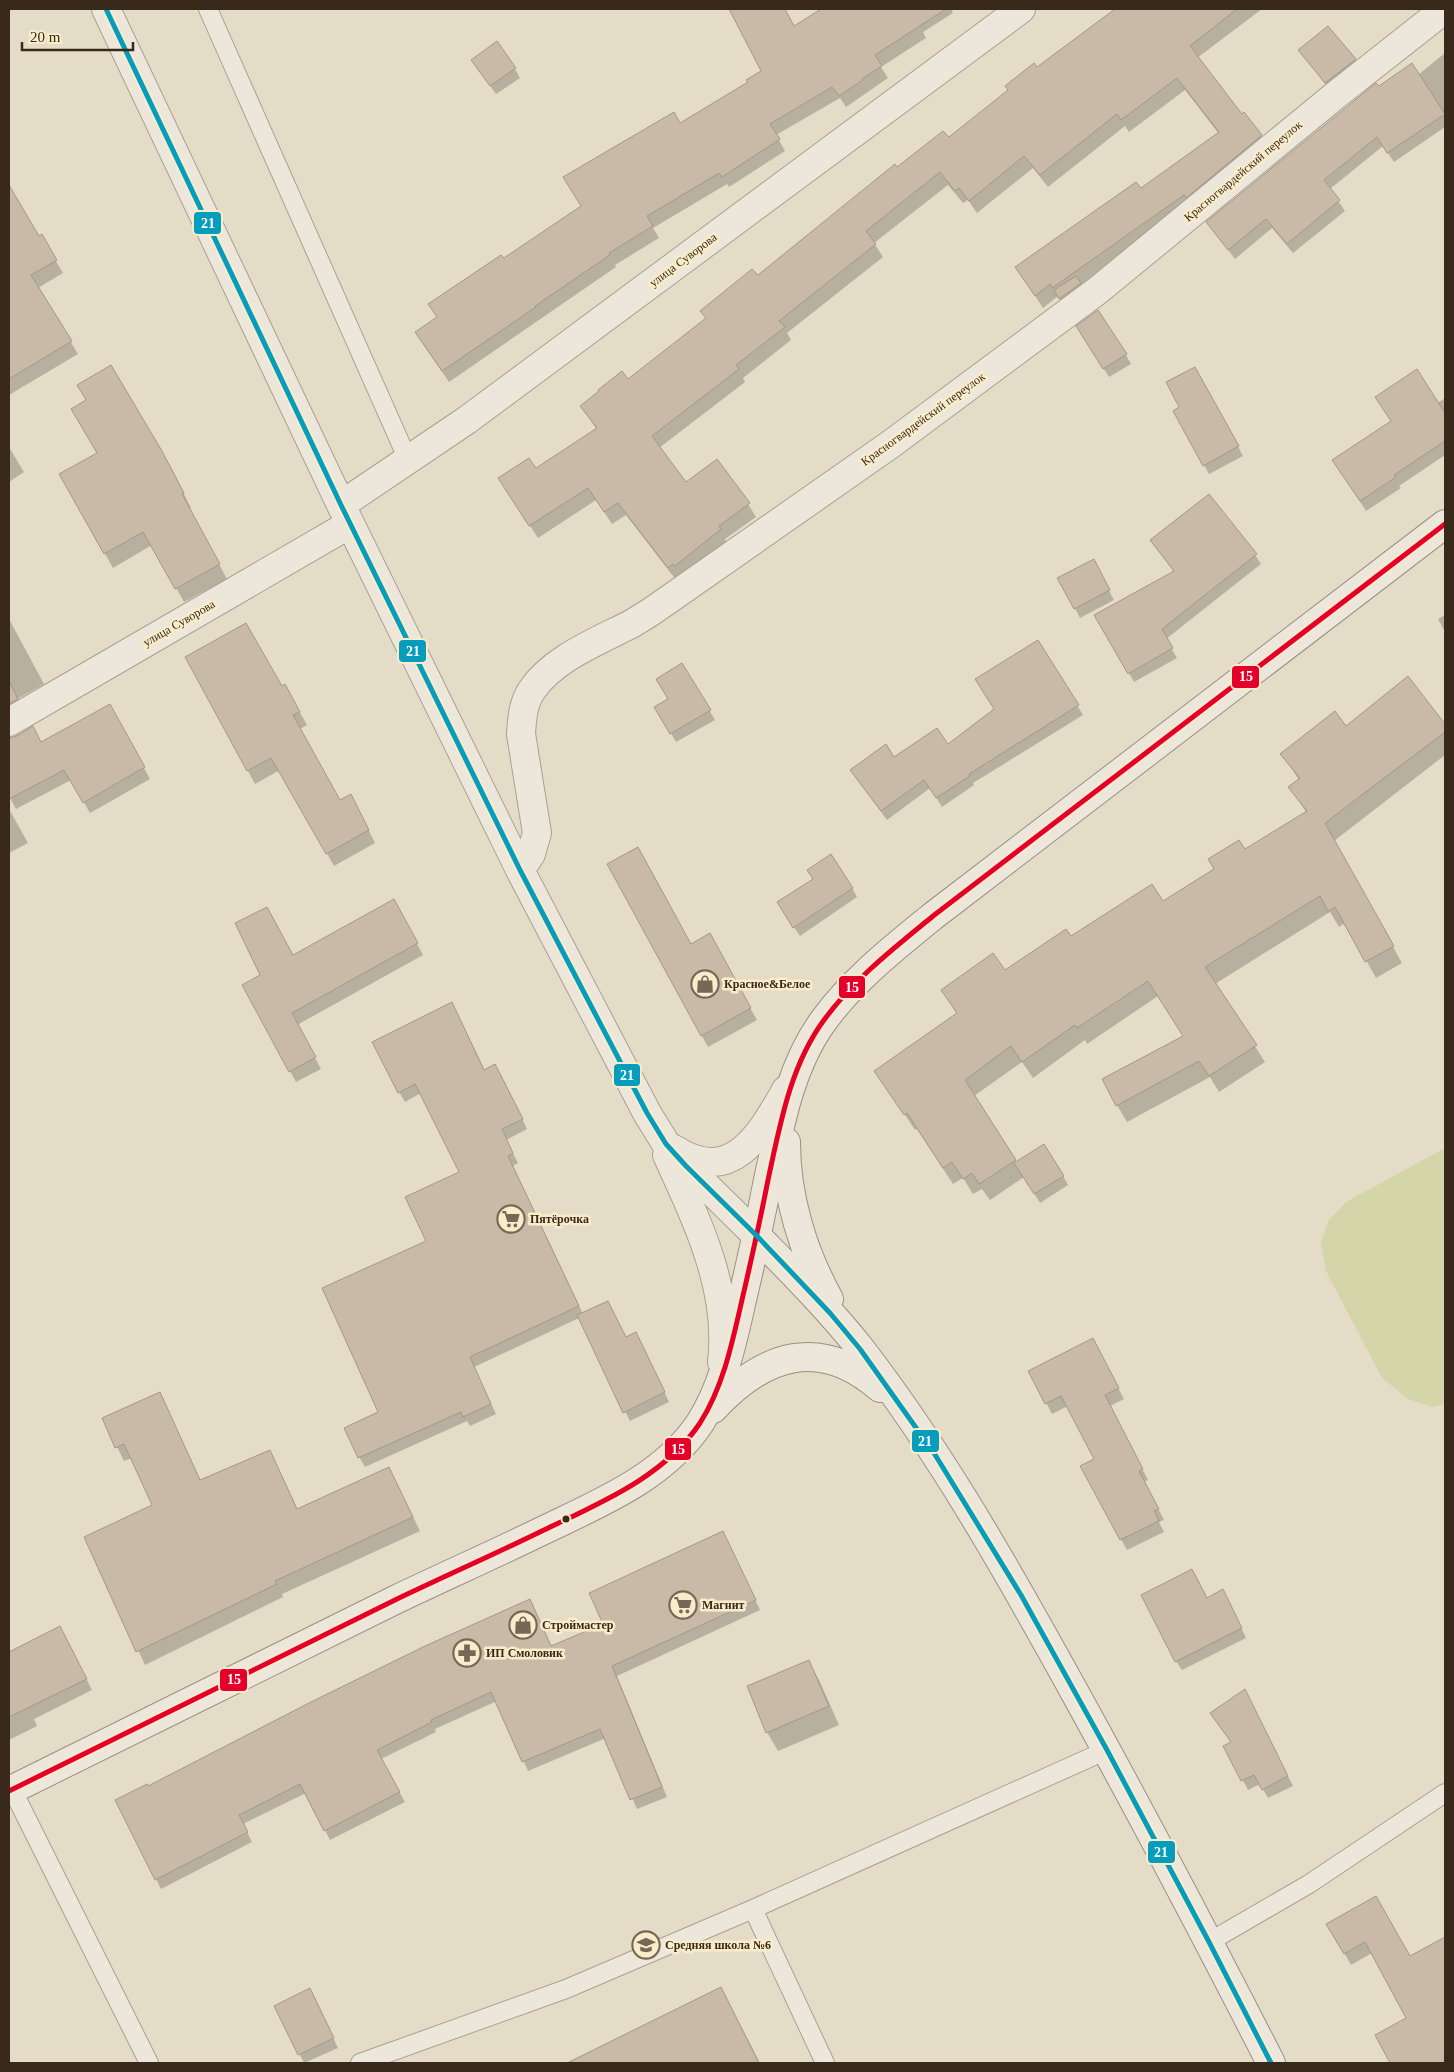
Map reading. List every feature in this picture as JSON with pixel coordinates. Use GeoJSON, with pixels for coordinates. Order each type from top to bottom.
{"type":"FeatureCollection","features":[{"type":"Feature","properties":{"kind":"street"},"geometry":{"type":"LineString","coordinates":[[106,9],[346,514],[520,870],[647,1113],[698,1224],[713,1269],[722,1327],[724,1352],[720,1380]]}},
{"type":"Feature","properties":{"kind":"street","name":"улица Суворова"},"geometry":{"type":"LineString","coordinates":[[9,722],[346,514],[408,460],[475,414],[1021,9]]}},
{"type":"Feature","properties":{"kind":"street","name":"Красногвардейский переулок"},"geometry":{"type":"LineString","coordinates":[[520,870],[532,854],[536,833],[521,734],[522,717],[531,690],[541,679],[570,657],[636,621],[668,600],[891,444],[1002,362],[1118,274],[1337,94],[1445,9]]}},
{"type":"Feature","properties":{"kind":"street"},"geometry":{"type":"LineString","coordinates":[[666,1144],[683,1155],[713,1162],[729,1158],[746,1148],[758,1136],[809,1044],[836,1005],[857,982],[891,951],[949,904],[1445,524]]}},
{"type":"Feature","properties":{"kind":"street"},"geometry":{"type":"LineString","coordinates":[[700,1422],[730,1354],[779,1130],[799,1065]]}},
{"type":"Feature","properties":{"kind":"street"},"geometry":{"type":"LineString","coordinates":[[789,1093],[786,1152],[792,1203],[807,1253],[819,1281],[860,1349]]}},
{"type":"Feature","properties":{"kind":"street"},"geometry":{"type":"LineString","coordinates":[[647,1113],[666,1144],[686,1166],[830,1312],[860,1349],[914,1423],[980,1527],[1107,1750],[1271,2063]]}},
{"type":"Feature","properties":{"kind":"street"},"geometry":{"type":"LineString","coordinates":[[10,1790],[398,1598],[615,1494],[644,1478],[684,1444],[700,1422],[731,1391],[763,1368],[795,1357],[832,1360],[852,1368],[890,1398],[914,1423]]}},
{"type":"Feature","properties":{"kind":"lane"},"geometry":{"type":"LineString","coordinates":[[208,9],[408,460]]}},
{"type":"Feature","properties":{"kind":"lane"},"geometry":{"type":"LineString","coordinates":[[360,2063],[566,1989],[753,1909],[1107,1750]]}},
{"type":"Feature","properties":{"kind":"lane"},"geometry":{"type":"LineString","coordinates":[[10,1790],[149,2063]]}},
{"type":"Feature","properties":{"kind":"lane"},"geometry":{"type":"LineString","coordinates":[[1209,1942],[1309,1884],[1445,1793]]}},
{"type":"Feature","properties":{"kind":"lane"},"geometry":{"type":"LineString","coordinates":[[753,1909],[825,2063]]}},
{"type":"Feature","properties":{"kind":"green space"},"geometry":{"type":"Polygon","coordinates":[[[1445,1148],[1445,1404],[1432,1407],[1408,1399],[1382,1378],[1326,1271],[1321,1243],[1328,1221],[1346,1202],[1445,1148]]]}},
{"type":"Feature","properties":{"kind":"building"},"geometry":{"type":"Polygon","coordinates":[[[729,9],[785,9],[794,26],[821,9],[946,9],[875,55],[882,66],[839,96],[832,87],[770,124],[780,139],[722,177],[719,173],[647,216],[653,226],[609,253],[610,255],[442,371],[415,332],[437,317],[428,304],[501,255],[504,258],[581,206],[563,177],[674,112],[680,123],[748,82],[746,80],[761,71],[729,9]]]}},
{"type":"Feature","properties":{"kind":"building"},"geometry":{"type":"Polygon","coordinates":[[[1115,9],[1237,9],[1190,46],[1242,114],[1244,112],[1262,135],[1186,198],[1184,195],[1052,288],[1050,284],[1035,296],[1015,267],[1136,182],[1141,188],[1219,132],[1177,78],[1121,120],[1117,114],[1040,175],[1024,156],[969,201],[959,188],[955,191],[940,172],[866,231],[876,244],[779,321],[785,327],[736,365],[739,369],[652,436],[686,482],[717,459],[750,503],[719,526],[721,529],[675,566],[673,564],[668,568],[618,503],[604,512],[588,488],[529,526],[498,478],[529,458],[536,468],[597,428],[580,406],[598,390],[622,371],[628,379],[706,318],[700,311],[752,269],[758,275],[895,164],[897,167],[943,131],[949,137],[1008,90],[1005,86],[1034,63],[1037,67],[1115,9]]]}},
{"type":"Feature","properties":{"kind":"building"},"geometry":{"type":"Polygon","coordinates":[[[1328,26],[1356,59],[1325,83],[1298,50],[1328,26]]]}},
{"type":"Feature","properties":{"kind":"building"},"geometry":{"type":"Polygon","coordinates":[[[497,41],[516,68],[490,86],[471,60],[497,41]]]}},
{"type":"Feature","properties":{"kind":"building"},"geometry":{"type":"Polygon","coordinates":[[[1412,63],[1445,114],[1387,153],[1377,137],[1324,180],[1340,200],[1287,244],[1266,219],[1228,250],[1206,222],[1376,83],[1379,86],[1412,63]]]}},
{"type":"Feature","properties":{"kind":"building"},"geometry":{"type":"Polygon","coordinates":[[[9,185],[39,236],[42,234],[57,260],[31,275],[72,341],[9,379],[9,185]]]}},
{"type":"Feature","properties":{"kind":"building"},"geometry":{"type":"Polygon","coordinates":[[[1076,276],[1081,283],[1059,299],[1054,290],[1076,276]]]}},
{"type":"Feature","properties":{"kind":"building"},"geometry":{"type":"Polygon","coordinates":[[[1098,310],[1127,354],[1103,369],[1076,326],[1098,310]]]}},
{"type":"Feature","properties":{"kind":"building"},"geometry":{"type":"Polygon","coordinates":[[[111,365],[162,451],[184,493],[182,494],[220,564],[175,589],[143,532],[104,554],[59,474],[97,453],[71,409],[86,400],[77,385],[111,365]]]}},
{"type":"Feature","properties":{"kind":"building"},"geometry":{"type":"Polygon","coordinates":[[[1195,367],[1239,446],[1203,466],[1173,411],[1179,407],[1166,382],[1195,367]]]}},
{"type":"Feature","properties":{"kind":"building"},"geometry":{"type":"Polygon","coordinates":[[[1417,369],[1445,413],[1445,441],[1394,475],[1396,477],[1360,501],[1332,460],[1391,421],[1375,397],[1417,369]]]}},
{"type":"Feature","properties":{"kind":"building"},"geometry":{"type":"Polygon","coordinates":[[[1209,494],[1257,554],[1162,629],[1173,648],[1128,674],[1094,615],[1174,571],[1150,540],[1209,494]]]}},
{"type":"Feature","properties":{"kind":"building"},"geometry":{"type":"Polygon","coordinates":[[[1094,559],[1110,590],[1074,609],[1057,578],[1094,559]]]}},
{"type":"Feature","properties":{"kind":"building"},"geometry":{"type":"Polygon","coordinates":[[[246,623],[282,686],[285,684],[300,712],[293,715],[340,800],[351,794],[369,830],[326,854],[271,758],[247,771],[185,657],[246,623]]]}},
{"type":"Feature","properties":{"kind":"building"},"geometry":{"type":"Polygon","coordinates":[[[1038,640],[1079,705],[969,774],[970,776],[936,798],[924,780],[881,811],[850,770],[886,744],[894,757],[937,728],[948,744],[994,709],[975,679],[1038,640]]]}},
{"type":"Feature","properties":{"kind":"building"},"geometry":{"type":"Polygon","coordinates":[[[682,663],[711,710],[670,734],[654,707],[668,699],[656,679],[682,663]]]}},
{"type":"Feature","properties":{"kind":"building"},"geometry":{"type":"Polygon","coordinates":[[[1408,676],[1445,724],[1445,732],[1325,823],[1394,946],[1365,962],[1335,907],[1328,911],[1320,896],[1205,967],[1257,1045],[1209,1076],[1199,1061],[1116,1106],[1102,1079],[1183,1036],[1148,981],[1077,1028],[1075,1025],[1022,1062],[1011,1046],[965,1080],[1016,1160],[979,1184],[972,1173],[963,1179],[952,1162],[943,1168],[907,1113],[904,1115],[874,1071],[957,1013],[941,990],[993,953],[1005,970],[1066,929],[1071,936],[1152,884],[1163,901],[1214,869],[1208,859],[1239,840],[1245,849],[1307,811],[1288,787],[1300,778],[1280,754],[1335,711],[1346,726],[1408,676]]]}},
{"type":"Feature","properties":{"kind":"building"},"geometry":{"type":"Polygon","coordinates":[[[9,681],[18,699],[9,704],[9,681]]]}},
{"type":"Feature","properties":{"kind":"building"},"geometry":{"type":"Polygon","coordinates":[[[110,704],[145,767],[83,803],[64,770],[9,799],[9,738],[17,736],[33,726],[41,742],[110,704]]]}},
{"type":"Feature","properties":{"kind":"building"},"geometry":{"type":"Polygon","coordinates":[[[638,847],[691,944],[710,933],[751,1008],[701,1036],[607,864],[638,847]]]}},
{"type":"Feature","properties":{"kind":"building"},"geometry":{"type":"Polygon","coordinates":[[[831,854],[853,888],[793,928],[777,902],[813,879],[807,870],[831,854]]]}},
{"type":"Feature","properties":{"kind":"building"},"geometry":{"type":"Polygon","coordinates":[[[394,899],[418,943],[292,1013],[316,1057],[289,1072],[242,985],[260,975],[235,923],[267,907],[293,955],[394,899]]]}},
{"type":"Feature","properties":{"kind":"building"},"geometry":{"type":"Polygon","coordinates":[[[452,1002],[484,1070],[495,1064],[523,1119],[502,1129],[513,1153],[508,1156],[579,1306],[470,1357],[491,1404],[463,1417],[461,1412],[358,1458],[344,1428],[378,1412],[322,1288],[426,1241],[405,1197],[459,1172],[415,1084],[398,1093],[372,1042],[452,1002]]]}},
{"type":"Feature","properties":{"kind":"building"},"geometry":{"type":"Polygon","coordinates":[[[1044,1144],[1064,1176],[1034,1194],[1014,1163],[1044,1144]]]}},
{"type":"Feature","properties":{"kind":"building"},"geometry":{"type":"Polygon","coordinates":[[[608,1301],[626,1337],[636,1332],[665,1392],[623,1413],[577,1315],[608,1301]]]}},
{"type":"Feature","properties":{"kind":"building"},"geometry":{"type":"Polygon","coordinates":[[[1093,1338],[1119,1388],[1105,1395],[1143,1469],[1139,1471],[1159,1509],[1154,1511],[1159,1521],[1120,1540],[1080,1466],[1094,1459],[1061,1396],[1045,1404],[1028,1371],[1093,1338]]]}},
{"type":"Feature","properties":{"kind":"building"},"geometry":{"type":"Polygon","coordinates":[[[160,1392],[200,1480],[270,1450],[297,1509],[389,1467],[413,1517],[275,1581],[277,1584],[136,1652],[84,1537],[152,1505],[124,1444],[115,1448],[102,1418],[160,1392]]]}},
{"type":"Feature","properties":{"kind":"building"},"geometry":{"type":"Polygon","coordinates":[[[723,1531],[756,1600],[612,1666],[662,1787],[630,1800],[600,1729],[522,1762],[491,1692],[431,1720],[432,1722],[377,1750],[400,1792],[324,1831],[300,1784],[239,1815],[248,1832],[155,1880],[115,1800],[147,1784],[148,1786],[425,1646],[530,1599],[551,1646],[603,1624],[589,1593],[723,1531]]]}},
{"type":"Feature","properties":{"kind":"building"},"geometry":{"type":"Polygon","coordinates":[[[1192,1569],[1207,1598],[1223,1589],[1242,1628],[1175,1662],[1141,1595],[1192,1569]]]}},
{"type":"Feature","properties":{"kind":"building"},"geometry":{"type":"Polygon","coordinates":[[[60,1626],[87,1679],[9,1717],[9,1652],[60,1626]]]}},
{"type":"Feature","properties":{"kind":"building"},"geometry":{"type":"Polygon","coordinates":[[[809,1660],[829,1706],[766,1733],[747,1686],[809,1660]]]}},
{"type":"Feature","properties":{"kind":"building"},"geometry":{"type":"Polygon","coordinates":[[[1245,1689],[1288,1776],[1262,1790],[1254,1775],[1241,1781],[1223,1746],[1231,1742],[1210,1713],[1245,1689]]]}},
{"type":"Feature","properties":{"kind":"building"},"geometry":{"type":"Polygon","coordinates":[[[1376,1896],[1410,1956],[1445,1937],[1445,2063],[1390,2063],[1375,2035],[1406,2018],[1365,1942],[1344,1954],[1326,1924],[1376,1896]]]}},
{"type":"Feature","properties":{"kind":"building"},"geometry":{"type":"Polygon","coordinates":[[[721,1987],[759,2063],[567,2063],[721,1987]]]}},
{"type":"Feature","properties":{"kind":"building"},"geometry":{"type":"Polygon","coordinates":[[[310,1988],[334,2038],[298,2055],[274,2006],[310,1988]]]}},
{"type":"Feature","properties":{"kind":"transit line","name":"21"},"geometry":{"type":"LineString","coordinates":[[106,9],[341,505],[520,870],[647,1113],[666,1144],[686,1166],[757,1236],[830,1313],[860,1349],[934,1453],[1021,1595],[1107,1750],[1271,2063]]}},
{"type":"Feature","properties":{"kind":"transit line","name":"15"},"geometry":{"type":"LineString","coordinates":[[9,1791],[395,1600],[608,1499],[630,1487],[668,1459],[700,1423],[723,1374],[737,1322],[777,1138],[788,1097],[812,1038],[836,1005],[875,965],[933,916],[1445,524]]}},
{"type":"Feature","properties":{"kind":"place","name":"Красное&Белое"},"geometry":{"type":"Point","coordinates":[705,984]}},
{"type":"Feature","properties":{"kind":"place","name":"Пятёрочка"},"geometry":{"type":"Point","coordinates":[511,1219]}},
{"type":"Feature","properties":{"kind":"place","name":"Магнит"},"geometry":{"type":"Point","coordinates":[683,1605]}},
{"type":"Feature","properties":{"kind":"place","name":"Строймастер"},"geometry":{"type":"Point","coordinates":[523,1625]}},
{"type":"Feature","properties":{"kind":"place","name":"ИП Смоловик"},"geometry":{"type":"Point","coordinates":[467,1653]}},
{"type":"Feature","properties":{"kind":"place","name":"Средняя школа №6"},"geometry":{"type":"Point","coordinates":[646,1945]}}]}
